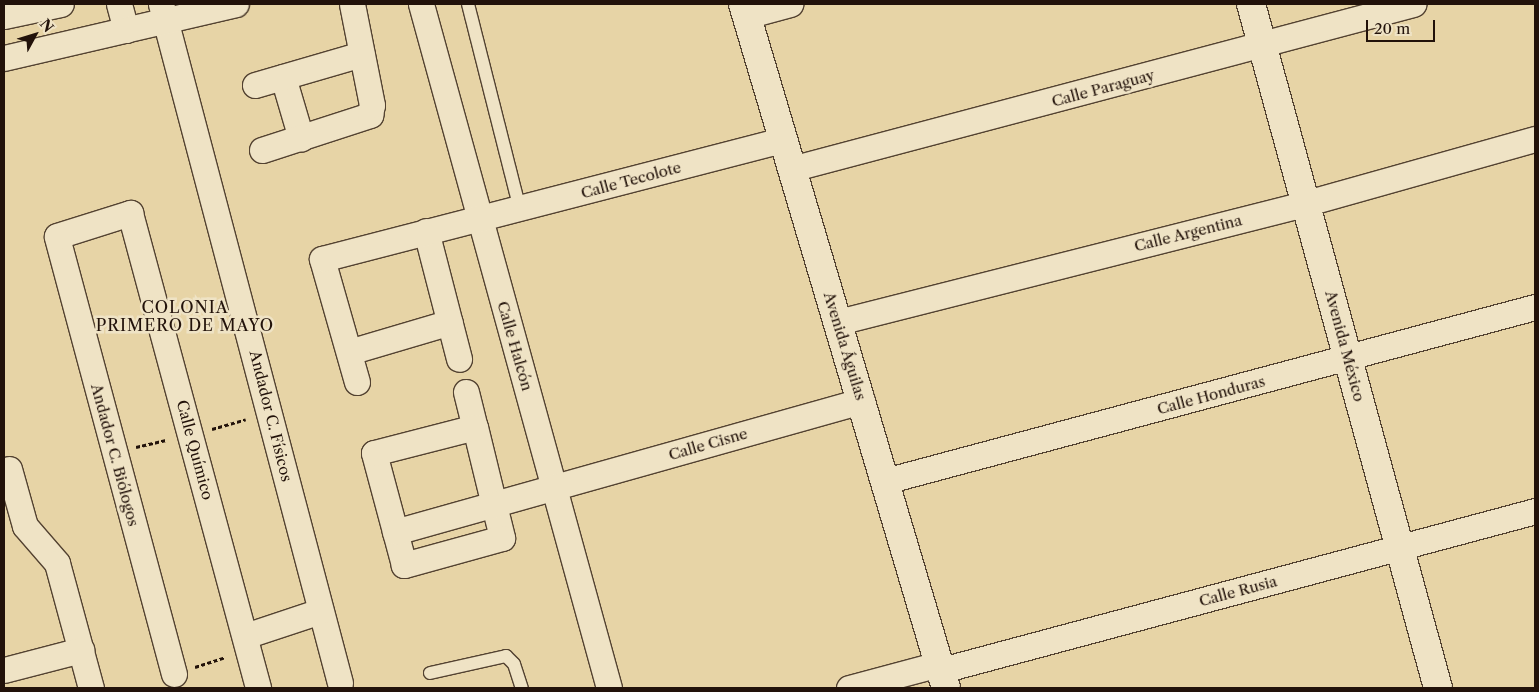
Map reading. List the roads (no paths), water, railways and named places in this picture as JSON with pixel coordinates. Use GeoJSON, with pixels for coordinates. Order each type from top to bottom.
{"type":"FeatureCollection","features":[{"type":"Feature","properties":{"kind":"street"},"geometry":{"type":"LineString","coordinates":[[4,16],[61,4]]}},
{"type":"Feature","properties":{"kind":"street"},"geometry":{"type":"LineString","coordinates":[[119,4],[126,30]]}},
{"type":"Feature","properties":{"kind":"street"},"geometry":{"type":"LineString","coordinates":[[4,58],[126,30],[162,12],[236,4]]}},
{"type":"Feature","properties":{"kind":"street"},"geometry":{"type":"LineString","coordinates":[[262,150],[370,115],[372,106],[352,4]]}},
{"type":"Feature","properties":{"kind":"street","name":"Calle Halcón"},"geometry":{"type":"LineString","coordinates":[[422,4],[478,220],[555,488],[609,688]]}},
{"type":"Feature","properties":{"kind":"street"},"geometry":{"type":"LineString","coordinates":[[744,10],[790,4]]}},
{"type":"Feature","properties":{"kind":"street","name":"Avenida México"},"geometry":{"type":"LineString","coordinates":[[1251,4],[1308,202],[1348,359],[1438,688]]}},
{"type":"Feature","properties":{"kind":"street","name":"Calle Paraguay"},"geometry":{"type":"LineString","coordinates":[[791,169],[1263,46],[1413,4]]}},
{"type":"Feature","properties":{"kind":"street","name":"Avenida Águilas"},"geometry":{"type":"LineString","coordinates":[[744,10],[943,678]]}},
{"type":"Feature","properties":{"kind":"street","name":"Andador C. Físicos"},"geometry":{"type":"LineString","coordinates":[[162,12],[340,683]]}},
{"type":"Feature","properties":{"kind":"street"},"geometry":{"type":"LineString","coordinates":[[256,85],[362,54]]}},
{"type":"Feature","properties":{"kind":"street"},"geometry":{"type":"LineString","coordinates":[[283,77],[302,138]]}},
{"type":"Feature","properties":{"kind":"street","name":"Calle Argentina"},"geometry":{"type":"LineString","coordinates":[[838,322],[1308,202],[1535,139]]}},
{"type":"Feature","properties":{"kind":"street","name":"Calle Tecolote"},"geometry":{"type":"LineString","coordinates":[[348,352],[322,259],[783,140]]}},
{"type":"Feature","properties":{"kind":"street","name":"Calle Químico"},"geometry":{"type":"LineString","coordinates":[[130,213],[258,688]]}},
{"type":"Feature","properties":{"kind":"street","name":"Andador C. Biólogos"},"geometry":{"type":"LineString","coordinates":[[130,213],[57,236],[174,674]]}},
{"type":"Feature","properties":{"kind":"street"},"geometry":{"type":"LineString","coordinates":[[426,231],[459,359]]}},
{"type":"Feature","properties":{"kind":"street","name":"Calle Honduras"},"geometry":{"type":"LineString","coordinates":[[885,481],[1348,359],[1535,307]]}},
{"type":"Feature","properties":{"kind":"street"},"geometry":{"type":"LineString","coordinates":[[357,382],[348,352],[450,322]]}},
{"type":"Feature","properties":{"kind":"street"},"geometry":{"type":"LineString","coordinates":[[466,392],[475,426],[502,538],[404,565],[374,453],[475,426]]}},
{"type":"Feature","properties":{"kind":"street","name":"Calle Cisne"},"geometry":{"type":"LineString","coordinates":[[395,532],[862,401]]}},
{"type":"Feature","properties":{"kind":"street"},"geometry":{"type":"LineString","coordinates":[[9,469],[25,526],[57,562],[91,688]]}},
{"type":"Feature","properties":{"kind":"street","name":"Calle Rusia"},"geometry":{"type":"LineString","coordinates":[[849,688],[943,678],[1535,511]]}},
{"type":"Feature","properties":{"kind":"street"},"geometry":{"type":"LineString","coordinates":[[246,643],[320,611]]}},
{"type":"Feature","properties":{"kind":"street"},"geometry":{"type":"LineString","coordinates":[[4,670],[81,650]]}},
{"type":"Feature","properties":{"kind":"lane"},"geometry":{"type":"LineString","coordinates":[[468,4],[520,209]]}},
{"type":"Feature","properties":{"kind":"lane"},"geometry":{"type":"LineString","coordinates":[[430,674],[506,656],[514,664],[522,688]]}},
{"type":"Feature","properties":{"kind":"district","name":"COLONIA PRIMERO DE MAYO"},"geometry":{"type":"Point","coordinates":[185,316]}}]}
